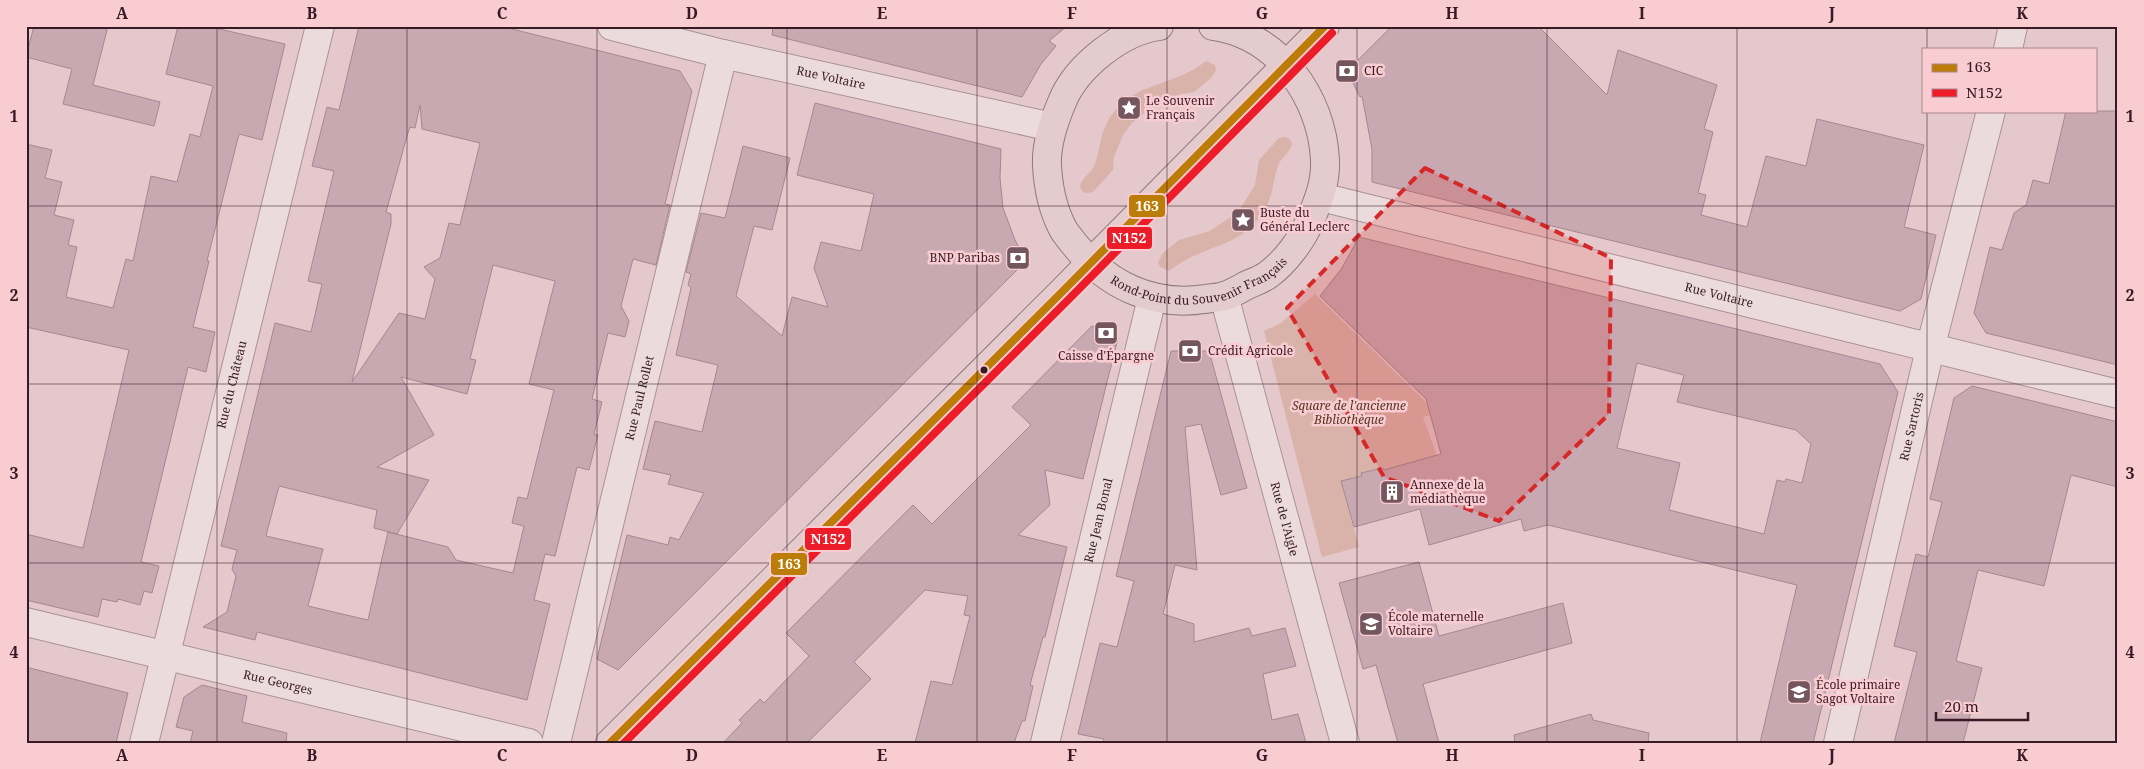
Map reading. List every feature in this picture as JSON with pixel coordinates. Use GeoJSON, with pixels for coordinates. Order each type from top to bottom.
{"type":"FeatureCollection","features":[{"type":"Feature","properties":{"kind":"main road","name":"Rond-Point du Souvenir Français"},"geometry":{"type":"LineString","coordinates":[[1155,26],[1118,40],[1088,63],[1066,93],[1052,127],[1047,164],[1052,201],[1063,230],[1090,263],[1123,286],[1152,298],[1190,302],[1224,296],[1269,274],[1302,240],[1321,197],[1325,169],[1324,140],[1316,113],[1304,87],[1286,65],[1255,40],[1219,27]]}},
{"type":"Feature","properties":{"kind":"main road"},"geometry":{"type":"LineString","coordinates":[[610,743],[1325,26]]}},
{"type":"Feature","properties":{"kind":"street","name":"Rue du Château"},"geometry":{"type":"LineString","coordinates":[[144,743],[320,26]]}},
{"type":"Feature","properties":{"kind":"street","name":"Rue Voltaire"},"geometry":{"type":"LineString","coordinates":[[612,26],[723,54],[1052,127]]}},
{"type":"Feature","properties":{"kind":"street"},"geometry":{"type":"LineString","coordinates":[[2008,48],[2013,26]]}},
{"type":"Feature","properties":{"kind":"street","name":"Rue Paul Rollet"},"geometry":{"type":"LineString","coordinates":[[556,743],[723,54]]}},
{"type":"Feature","properties":{"kind":"street","name":"Rue Sartoris"},"geometry":{"type":"LineString","coordinates":[[1838,743],[1930,349],[1992,112]]}},
{"type":"Feature","properties":{"kind":"street","name":"Rue Voltaire"},"geometry":{"type":"LineString","coordinates":[[1321,197],[2118,394]]}},
{"type":"Feature","properties":{"kind":"street","name":"Rue de l'Aigle"},"geometry":{"type":"LineString","coordinates":[[1224,296],[1345,743]]}},
{"type":"Feature","properties":{"kind":"street","name":"Rue Jean Bonal"},"geometry":{"type":"LineString","coordinates":[[1045,743],[1152,298]]}},
{"type":"Feature","properties":{"kind":"street","name":"Rue Georges"},"geometry":{"type":"LineString","coordinates":[[26,622],[529,743]]}},
{"type":"Feature","properties":{"kind":"highlighted area"},"geometry":{"type":"Polygon","coordinates":[[[1425,168],[1611,258],[1609,414],[1499,521],[1384,477],[1287,308],[1425,168]]]}},
{"type":"Feature","properties":{"kind":"green space"},"geometry":{"type":"Polygon","coordinates":[[[1206,61],[1215,65],[1216,70],[1211,78],[1194,92],[1181,94],[1164,101],[1141,115],[1123,135],[1114,157],[1113,170],[1093,192],[1086,193],[1082,191],[1081,183],[1094,167],[1105,127],[1114,112],[1125,101],[1138,93],[1178,77],[1206,61]]]}},
{"type":"Feature","properties":{"kind":"green space"},"geometry":{"type":"Polygon","coordinates":[[[1285,137],[1290,139],[1292,144],[1278,166],[1268,203],[1259,218],[1236,238],[1224,244],[1197,255],[1169,271],[1160,267],[1158,262],[1163,253],[1179,240],[1210,231],[1232,216],[1242,206],[1255,185],[1259,160],[1279,138],[1285,137]]]}},
{"type":"Feature","properties":{"kind":"green space","name":"Square de l'ancienne Bibliothèque"},"geometry":{"type":"Polygon","coordinates":[[[1315,294],[1437,413],[1423,417],[1437,456],[1384,470],[1383,468],[1362,473],[1362,476],[1341,481],[1359,547],[1322,557],[1264,331],[1281,323],[1315,294]]]}},
{"type":"Feature","properties":{"kind":"building"},"geometry":{"type":"Polygon","coordinates":[[[34,26],[108,26],[93,85],[160,102],[154,126],[63,104],[72,69],[26,57],[34,26]]]}},
{"type":"Feature","properties":{"kind":"building"},"geometry":{"type":"Polygon","coordinates":[[[178,26],[206,26],[285,44],[262,140],[239,134],[207,261],[209,261],[193,327],[215,332],[206,372],[188,367],[141,562],[159,566],[152,593],[144,591],[140,605],[118,599],[117,602],[102,599],[98,617],[26,600],[26,534],[83,548],[129,350],[26,327],[26,144],[52,150],[45,178],[62,182],[54,215],[74,220],[68,245],[77,247],[66,297],[113,308],[126,259],[133,261],[151,176],[177,182],[190,134],[200,137],[213,86],[166,74],[178,26]]]}},
{"type":"Feature","properties":{"kind":"building"},"geometry":{"type":"Polygon","coordinates":[[[359,26],[500,26],[680,71],[692,91],[665,204],[670,205],[656,265],[633,259],[621,306],[629,321],[625,337],[608,333],[592,399],[602,402],[594,434],[598,435],[589,470],[577,467],[555,556],[545,554],[534,600],[550,604],[527,700],[257,632],[255,640],[203,627],[227,612],[236,576],[232,569],[237,550],[221,546],[275,323],[311,332],[322,284],[308,281],[334,171],[312,166],[327,107],[339,110],[359,26]],[[420,105],[415,128],[410,127],[407,136],[386,212],[391,214],[391,224],[352,382],[399,313],[425,319],[435,279],[424,267],[440,258],[449,223],[460,225],[480,143],[422,129],[420,105]],[[493,265],[470,359],[476,360],[467,394],[401,377],[434,435],[377,467],[429,480],[397,534],[374,528],[377,510],[279,486],[266,536],[323,549],[308,606],[368,620],[388,532],[448,547],[456,560],[513,573],[524,526],[512,523],[518,497],[527,499],[554,390],[529,384],[555,281],[493,265]]]}},
{"type":"Feature","properties":{"kind":"building"},"geometry":{"type":"Polygon","coordinates":[[[773,26],[1067,26],[1049,41],[1056,46],[1041,64],[1022,97],[772,35],[773,26]]]}},
{"type":"Feature","properties":{"kind":"building"},"geometry":{"type":"Polygon","coordinates":[[[1392,26],[1538,26],[1607,95],[1618,50],[1717,85],[1704,129],[1713,132],[1698,193],[1706,195],[1701,215],[1747,227],[1766,156],[1806,166],[1817,119],[1924,145],[1904,227],[1936,235],[1921,299],[1900,311],[1372,182],[1372,149],[1362,96],[1360,97],[1347,71],[1392,26]]]}},
{"type":"Feature","properties":{"kind":"building"},"geometry":{"type":"Polygon","coordinates":[[[815,103],[1001,149],[1000,178],[1003,208],[1015,240],[1026,261],[618,670],[597,659],[627,535],[668,545],[670,537],[679,540],[704,493],[668,484],[671,475],[643,469],[655,421],[702,432],[718,365],[676,355],[691,288],[688,285],[691,274],[686,272],[701,213],[725,218],[743,146],[790,158],[772,230],[754,226],[736,296],[782,336],[792,297],[828,307],[814,268],[821,242],[861,251],[874,194],[797,175],[815,103]]]}},
{"type":"Feature","properties":{"kind":"building"},"geometry":{"type":"Polygon","coordinates":[[[2118,111],[2118,365],[1986,333],[1974,313],[1990,247],[2002,250],[2014,213],[2026,205],[2033,180],[2049,184],[2066,112],[2118,111]]]}},
{"type":"Feature","properties":{"kind":"building"},"geometry":{"type":"Polygon","coordinates":[[[1359,237],[1880,364],[1898,392],[1813,743],[1760,743],[1797,585],[1548,525],[1524,531],[1521,519],[1429,545],[1420,509],[1354,527],[1341,481],[1362,476],[1361,473],[1383,468],[1384,470],[1441,454],[1426,399],[1320,296],[1342,268],[1359,237]],[[1637,363],[1617,448],[1680,463],[1669,510],[1764,534],[1777,480],[1785,482],[1786,479],[1802,483],[1811,444],[1796,430],[1677,402],[1684,375],[1637,363]]]}},
{"type":"Feature","properties":{"kind":"building"},"geometry":{"type":"Polygon","coordinates":[[[1092,326],[1118,338],[1083,479],[1045,470],[1050,505],[1018,535],[1067,547],[1045,637],[1043,637],[1030,685],[1033,686],[1025,721],[1022,721],[1014,743],[915,743],[931,681],[952,685],[970,616],[964,615],[968,596],[925,590],[854,662],[871,679],[807,743],[723,743],[742,723],[739,720],[760,699],[764,703],[809,656],[786,633],[913,505],[932,524],[1031,425],[1012,407],[1092,326]]]}},
{"type":"Feature","properties":{"kind":"building"},"geometry":{"type":"Polygon","coordinates":[[[1171,351],[1209,351],[1247,488],[1221,495],[1201,424],[1185,427],[1197,570],[1175,565],[1163,614],[1194,624],[1194,642],[1249,628],[1252,636],[1285,628],[1296,666],[1263,674],[1272,720],[1298,714],[1306,743],[1103,743],[1104,739],[1078,734],[1100,643],[1117,647],[1134,581],[1116,576],[1171,351]]]}},
{"type":"Feature","properties":{"kind":"building"},"geometry":{"type":"Polygon","coordinates":[[[1972,386],[2118,422],[2118,487],[2071,475],[2044,586],[1978,570],[1956,661],[1982,668],[1963,743],[1894,743],[1917,652],[1894,646],[1916,554],[1928,557],[1942,502],[1930,499],[1954,398],[1972,386]]]}},
{"type":"Feature","properties":{"kind":"building"},"geometry":{"type":"Polygon","coordinates":[[[1419,562],[1439,636],[1563,603],[1572,643],[1423,684],[1439,743],[1398,743],[1376,665],[1363,669],[1339,583],[1419,562]]]}},
{"type":"Feature","properties":{"kind":"building"},"geometry":{"type":"Polygon","coordinates":[[[26,667],[128,693],[116,743],[26,743],[26,667]]]}},
{"type":"Feature","properties":{"kind":"building"},"geometry":{"type":"Polygon","coordinates":[[[202,685],[247,696],[242,722],[287,733],[286,743],[190,743],[193,731],[176,727],[184,697],[202,685]]]}},
{"type":"Feature","properties":{"kind":"building"},"geometry":{"type":"Polygon","coordinates":[[[1591,714],[1593,720],[1649,733],[1648,743],[1515,743],[1514,735],[1591,714]]]}},
{"type":"Feature","properties":{"kind":"transit line","name":"163"},"geometry":{"type":"LineString","coordinates":[[610,743],[1062,292],[1325,26]]}},
{"type":"Feature","properties":{"kind":"transit line","name":"N152"},"geometry":{"type":"LineString","coordinates":[[624,743],[1069,299],[1332,33]]}},
{"type":"Feature","properties":{"kind":"place","name":"CIC"},"geometry":{"type":"Point","coordinates":[1347,71]}},
{"type":"Feature","properties":{"kind":"place","name":"Le Souvenir Français"},"geometry":{"type":"Point","coordinates":[1129,108]}},
{"type":"Feature","properties":{"kind":"place","name":"Buste du Général Leclerc"},"geometry":{"type":"Point","coordinates":[1243,220]}},
{"type":"Feature","properties":{"kind":"place","name":"BNP Paribas"},"geometry":{"type":"Point","coordinates":[1018,258]}},
{"type":"Feature","properties":{"kind":"place","name":"Caisse d'Épargne"},"geometry":{"type":"Point","coordinates":[1106,333]}},
{"type":"Feature","properties":{"kind":"place","name":"Crédit Agricole"},"geometry":{"type":"Point","coordinates":[1190,351]}},
{"type":"Feature","properties":{"kind":"place","name":"Annexe de la médiathèque"},"geometry":{"type":"Point","coordinates":[1392,492]}},
{"type":"Feature","properties":{"kind":"place","name":"École maternelle Voltaire"},"geometry":{"type":"Point","coordinates":[1371,624]}},
{"type":"Feature","properties":{"kind":"place","name":"École primaire Sagot Voltaire"},"geometry":{"type":"Point","coordinates":[1799,692]}}]}
